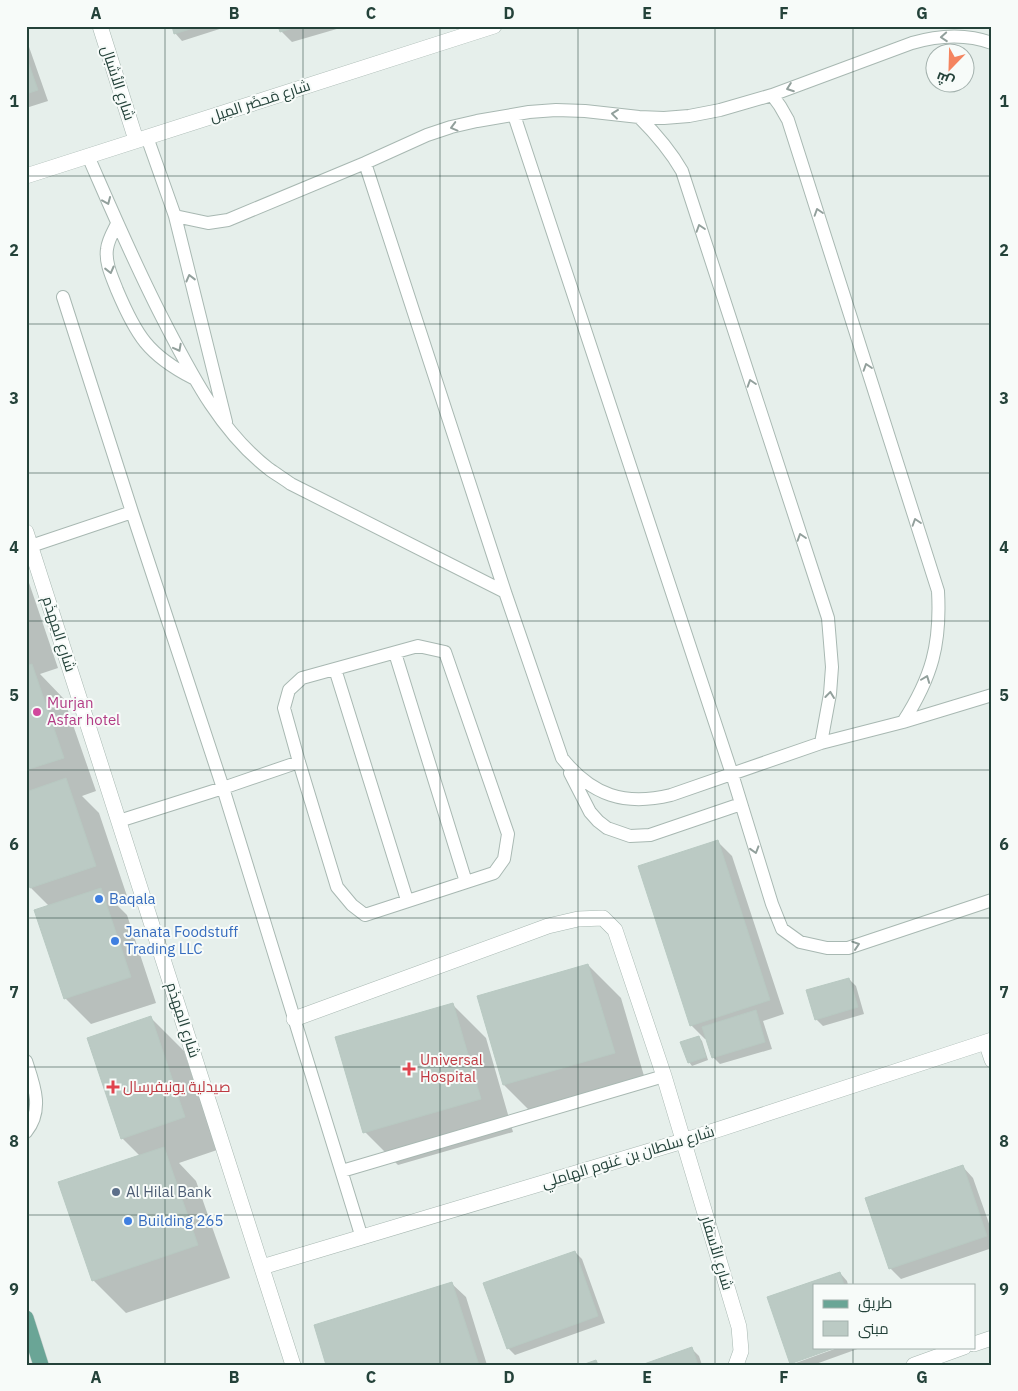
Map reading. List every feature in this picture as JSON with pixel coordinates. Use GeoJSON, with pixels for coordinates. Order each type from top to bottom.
{"type":"FeatureCollection","features":[{"type":"Feature","properties":{"kind":"main road"},"geometry":{"type":"LineString","coordinates":[[26,1318],[42,1365]]}},
{"type":"Feature","properties":{"kind":"street","name":"شارع الأشبال"},"geometry":{"type":"LineString","coordinates":[[100,26],[142,139]]}},
{"type":"Feature","properties":{"kind":"street","name":"شارع مَحضَر المِيل"},"geometry":{"type":"LineString","coordinates":[[26,176],[494,26]]}},
{"type":"Feature","properties":{"kind":"street","name":"شارع المِهذَم"},"geometry":{"type":"LineString","coordinates":[[28,539],[293,1365]]}},
{"type":"Feature","properties":{"kind":"street","name":"شارع الأسفار"},"geometry":{"type":"LineString","coordinates":[[294,1019],[548,926],[578,919],[603,918],[615,930],[664,1076],[739,1328],[741,1351],[736,1365]]}},
{"type":"Feature","properties":{"kind":"street","name":"شارع سلطان بن غنوم الهاملي"},"geometry":{"type":"LineString","coordinates":[[262,1267],[683,1141],[989,1041]]}},
{"type":"Feature","properties":{"kind":"street"},"geometry":{"type":"LineString","coordinates":[[989,1041],[992,1060]]}},
{"type":"Feature","properties":{"kind":"street"},"geometry":{"type":"LineString","coordinates":[[976,1343],[992,1338]]}},
{"type":"Feature","properties":{"kind":"street"},"geometry":{"type":"LineString","coordinates":[[914,1365],[961,1348]]}},
{"type":"Feature","properties":{"kind":"lane"},"geometry":{"type":"LineString","coordinates":[[175,216],[208,223],[223,221],[364,163],[426,135],[451,127],[528,112],[556,110],[639,117],[689,116],[720,110],[772,95],[929,38],[965,36],[992,43]]}},
{"type":"Feature","properties":{"kind":"lane"},"geometry":{"type":"LineString","coordinates":[[772,95],[788,120],[938,590],[938,639],[932,662],[925,684],[903,722]]}},
{"type":"Feature","properties":{"kind":"lane"},"geometry":{"type":"LineString","coordinates":[[514,115],[732,774],[772,904],[782,929],[800,942],[827,948],[848,948],[992,900]]}},
{"type":"Feature","properties":{"kind":"lane"},"geometry":{"type":"LineString","coordinates":[[639,117],[668,148],[682,172],[828,618],[832,667],[830,694],[821,743]]}},
{"type":"Feature","properties":{"kind":"lane"},"geometry":{"type":"LineString","coordinates":[[142,139],[175,216],[227,427]]}},
{"type":"Feature","properties":{"kind":"lane"},"geometry":{"type":"LineString","coordinates":[[88,156],[142,278],[193,378],[210,405],[246,448],[268,468],[291,484],[505,592]]}},
{"type":"Feature","properties":{"kind":"lane"},"geometry":{"type":"LineString","coordinates":[[364,163],[505,592],[562,758],[590,812],[607,828],[630,836],[650,835],[740,804]]}},
{"type":"Feature","properties":{"kind":"lane"},"geometry":{"type":"LineString","coordinates":[[117,224],[110,237],[107,249],[108,262],[111,276],[128,316],[147,345],[176,369],[193,378]]}},
{"type":"Feature","properties":{"kind":"lane"},"geometry":{"type":"LineString","coordinates":[[64,297],[132,512],[223,788],[362,1238]]}},
{"type":"Feature","properties":{"kind":"lane"},"geometry":{"type":"LineString","coordinates":[[28,539],[132,512]]}},
{"type":"Feature","properties":{"kind":"lane"},"geometry":{"type":"LineString","coordinates":[[418,646],[445,652],[508,834],[504,859],[494,873],[365,915],[352,905],[337,887],[298,762],[284,708],[289,690],[302,678],[335,669],[418,646]]}},
{"type":"Feature","properties":{"kind":"lane"},"geometry":{"type":"LineString","coordinates":[[395,652],[466,882]]}},
{"type":"Feature","properties":{"kind":"lane"},"geometry":{"type":"LineString","coordinates":[[335,669],[407,900]]}},
{"type":"Feature","properties":{"kind":"lane"},"geometry":{"type":"LineString","coordinates":[[562,758],[571,770],[596,789],[610,795],[625,799],[641,800],[656,798],[821,743],[903,722],[992,694]]}},
{"type":"Feature","properties":{"kind":"lane"},"geometry":{"type":"LineString","coordinates":[[119,821],[298,762]]}},
{"type":"Feature","properties":{"kind":"lane"},"geometry":{"type":"LineString","coordinates":[[26,1061],[36,1091],[37,1101],[34,1120],[26,1132]]}},
{"type":"Feature","properties":{"kind":"lane"},"geometry":{"type":"LineString","coordinates":[[342,1171],[664,1076]]}},
{"type":"Feature","properties":{"kind":"building"},"geometry":{"type":"Polygon","coordinates":[[[172,26],[200,26],[174,34],[172,26]]]}},
{"type":"Feature","properties":{"kind":"building"},"geometry":{"type":"Polygon","coordinates":[[[278,26],[300,26],[280,32],[278,26]]]}},
{"type":"Feature","properties":{"kind":"building"},"geometry":{"type":"Polygon","coordinates":[[[26,56],[38,90],[26,94],[26,56]]]}},
{"type":"Feature","properties":{"kind":"building","name":"Murjan Asfar hotel"},"geometry":{"type":"Polygon","coordinates":[[[32,664],[64,758],[26,770],[26,666],[32,664]]]}},
{"type":"Feature","properties":{"kind":"building"},"geometry":{"type":"Polygon","coordinates":[[[66,778],[96,866],[30,888],[26,878],[26,792],[66,778]]]}},
{"type":"Feature","properties":{"kind":"building"},"geometry":{"type":"Polygon","coordinates":[[[718,840],[770,1000],[690,1026],[638,866],[718,840]]]}},
{"type":"Feature","properties":{"kind":"building"},"geometry":{"type":"Polygon","coordinates":[[[101,888],[131,977],[64,999],[34,910],[101,888]]]}},
{"type":"Feature","properties":{"kind":"building"},"geometry":{"type":"Polygon","coordinates":[[[588,964],[615,1053],[503,1085],[477,996],[588,964]]]}},
{"type":"Feature","properties":{"kind":"building"},"geometry":{"type":"Polygon","coordinates":[[[849,978],[858,1007],[815,1020],[806,990],[849,978]]]}},
{"type":"Feature","properties":{"kind":"building"},"geometry":{"type":"Polygon","coordinates":[[[453,1003],[481,1099],[363,1133],[335,1037],[453,1003]]]}},
{"type":"Feature","properties":{"kind":"building"},"geometry":{"type":"Polygon","coordinates":[[[756,1010],[765,1042],[712,1058],[702,1027],[756,1010]]]}},
{"type":"Feature","properties":{"kind":"building"},"geometry":{"type":"Polygon","coordinates":[[[151,1016],[185,1117],[121,1139],[87,1038],[151,1016]]]}},
{"type":"Feature","properties":{"kind":"building"},"geometry":{"type":"Polygon","coordinates":[[[699,1036],[706,1057],[688,1063],[680,1042],[699,1036]]]}},
{"type":"Feature","properties":{"kind":"building"},"geometry":{"type":"Polygon","coordinates":[[[164,1147],[198,1245],[92,1281],[58,1182],[164,1147]]]}},
{"type":"Feature","properties":{"kind":"building"},"geometry":{"type":"Polygon","coordinates":[[[963,1165],[987,1236],[889,1269],[865,1198],[963,1165]]]}},
{"type":"Feature","properties":{"kind":"building"},"geometry":{"type":"Polygon","coordinates":[[[575,1251],[598,1316],[507,1349],[483,1283],[575,1251]]]}},
{"type":"Feature","properties":{"kind":"building"},"geometry":{"type":"Polygon","coordinates":[[[840,1272],[844,1284],[813,1284],[813,1348],[834,1348],[790,1364],[767,1297],[840,1272]]]}},
{"type":"Feature","properties":{"kind":"building"},"geometry":{"type":"Polygon","coordinates":[[[452,1282],[479,1365],[326,1365],[314,1325],[452,1282]]]}},
{"type":"Feature","properties":{"kind":"building"},"geometry":{"type":"Polygon","coordinates":[[[692,1347],[698,1365],[644,1365],[644,1364],[692,1347]]]}},
{"type":"Feature","properties":{"kind":"building"},"geometry":{"type":"Polygon","coordinates":[[[596,1360],[598,1365],[582,1365],[596,1360]]]}},
{"type":"Feature","properties":{"kind":"place","name":"Murjan Asfar hotel"},"geometry":{"type":"Point","coordinates":[37,712]}},
{"type":"Feature","properties":{"kind":"place","name":"Baqala"},"geometry":{"type":"Point","coordinates":[99,899]}},
{"type":"Feature","properties":{"kind":"place","name":"Janata Foodstuff Trading LLC"},"geometry":{"type":"Point","coordinates":[115,941]}},
{"type":"Feature","properties":{"kind":"place","name":"Universal Hospital"},"geometry":{"type":"Point","coordinates":[409,1069]}},
{"type":"Feature","properties":{"kind":"place","name":"صيدلية يونيفرسال"},"geometry":{"type":"Point","coordinates":[113,1087]}},
{"type":"Feature","properties":{"kind":"place","name":"Al Hilal Bank"},"geometry":{"type":"Point","coordinates":[116,1192]}},
{"type":"Feature","properties":{"kind":"place","name":"Building 265"},"geometry":{"type":"Point","coordinates":[128,1221]}}]}
